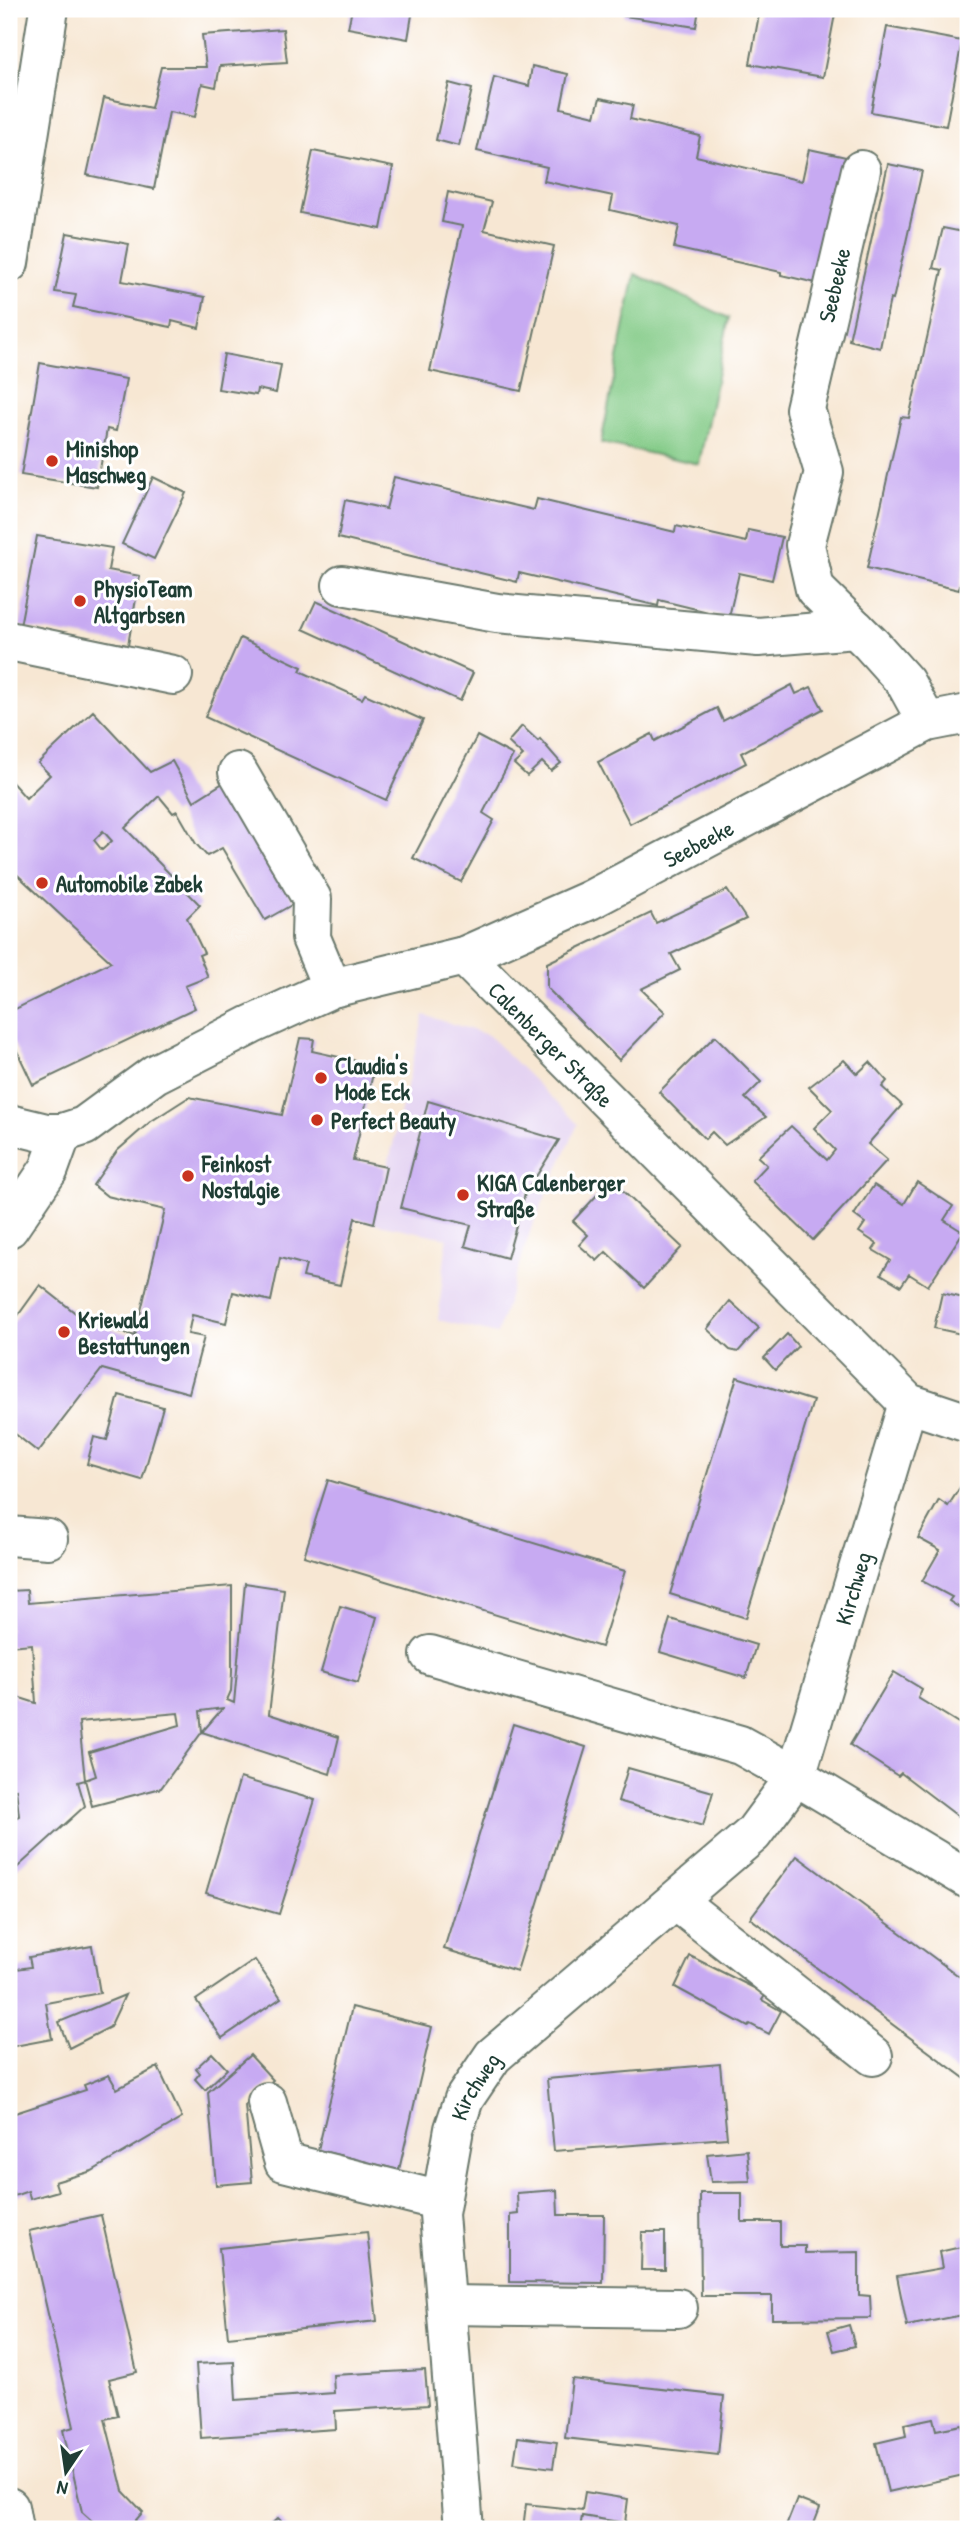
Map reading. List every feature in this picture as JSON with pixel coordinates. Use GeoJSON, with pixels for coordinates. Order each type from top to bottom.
{"type":"FeatureCollection","features":[{"type":"Feature","properties":{"kind":"street"},"geometry":{"type":"LineString","coordinates":[[9,263],[49,9]]}},
{"type":"Feature","properties":{"kind":"street","name":"Seebeeke"},"geometry":{"type":"LineString","coordinates":[[861,170],[804,409],[824,472],[805,545],[816,589],[905,682],[927,722]]}},
{"type":"Feature","properties":{"kind":"street"},"geometry":{"type":"LineString","coordinates":[[342,585],[497,613],[758,637],[856,629]]}},
{"type":"Feature","properties":{"kind":"street"},"geometry":{"type":"LineString","coordinates":[[9,641],[173,675]]}},
{"type":"Feature","properties":{"kind":"street","name":"Seebeeke"},"geometry":{"type":"LineString","coordinates":[[464,956],[590,900],[927,722],[968,714]]}},
{"type":"Feature","properties":{"kind":"street"},"geometry":{"type":"LineString","coordinates":[[237,772],[312,899],[311,938],[332,988]]}},
{"type":"Feature","properties":{"kind":"street"},"geometry":{"type":"LineString","coordinates":[[9,1124],[46,1133],[62,1133],[84,1126],[155,1074],[251,1025],[332,988],[464,956]]}},
{"type":"Feature","properties":{"kind":"street","name":"Calenberger Straße"},"geometry":{"type":"LineString","coordinates":[[464,956],[908,1403],[968,1423]]}},
{"type":"Feature","properties":{"kind":"street"},"geometry":{"type":"LineString","coordinates":[[9,1228],[49,1169],[62,1133]]}},
{"type":"Feature","properties":{"kind":"street","name":"Kirchweg"},"geometry":{"type":"LineString","coordinates":[[464,2529],[439,2214],[454,2129],[461,2109],[477,2077],[493,2056],[753,1834],[796,1776],[908,1403]]}},
{"type":"Feature","properties":{"kind":"street"},"geometry":{"type":"LineString","coordinates":[[9,1536],[48,1539]]}},
{"type":"Feature","properties":{"kind":"street"},"geometry":{"type":"LineString","coordinates":[[430,1656],[740,1745],[968,1879]]}},
{"type":"Feature","properties":{"kind":"street"},"geometry":{"type":"LineString","coordinates":[[676,1901],[873,2056]]}},
{"type":"Feature","properties":{"kind":"street"},"geometry":{"type":"LineString","coordinates":[[267,2102],[284,2162],[441,2201]]}},
{"type":"Feature","properties":{"kind":"street"},"geometry":{"type":"LineString","coordinates":[[447,2305],[678,2308]]}},
{"type":"Feature","properties":{"kind":"street"},"geometry":{"type":"LineString","coordinates":[[9,2507],[13,2529]]}},
{"type":"Feature","properties":{"kind":"shaded area","name":"KIGA Calenberger Straße"},"geometry":{"type":"Polygon","coordinates":[[[424,1015],[488,1035],[578,1124],[531,1229],[497,1334],[438,1320],[447,1238],[374,1223],[424,1015]]]}},
{"type":"Feature","properties":{"kind":"green space"},"geometry":{"type":"Polygon","coordinates":[[[635,274],[729,318],[699,464],[601,443],[635,274]]]}},
{"type":"Feature","properties":{"kind":"building"},"geometry":{"type":"Polygon","coordinates":[[[352,9],[413,9],[408,39],[348,28],[352,9]]]}},
{"type":"Feature","properties":{"kind":"building"},"geometry":{"type":"Polygon","coordinates":[[[625,9],[699,9],[696,27],[624,16],[625,9]]]}},
{"type":"Feature","properties":{"kind":"building"},"geometry":{"type":"Polygon","coordinates":[[[760,9],[836,9],[823,77],[750,64],[760,9]]]}},
{"type":"Feature","properties":{"kind":"building"},"geometry":{"type":"Polygon","coordinates":[[[887,27],[962,41],[946,126],[871,112],[887,27]]]}},
{"type":"Feature","properties":{"kind":"building"},"geometry":{"type":"Polygon","coordinates":[[[283,29],[287,62],[220,66],[216,87],[202,84],[195,117],[169,112],[154,189],[87,175],[104,98],[151,108],[161,67],[206,67],[202,35],[283,29]]]}},
{"type":"Feature","properties":{"kind":"building"},"geometry":{"type":"Polygon","coordinates":[[[532,66],[568,74],[561,108],[595,116],[600,98],[633,105],[630,119],[700,136],[696,156],[802,181],[809,149],[846,157],[816,283],[781,275],[781,272],[674,248],[679,226],[610,210],[613,196],[544,181],[547,167],[477,151],[494,77],[529,86],[532,66]]]}},
{"type":"Feature","properties":{"kind":"building"},"geometry":{"type":"Polygon","coordinates":[[[449,83],[472,89],[459,146],[436,140],[449,83]]]}},
{"type":"Feature","properties":{"kind":"building"},"geometry":{"type":"Polygon","coordinates":[[[313,151],[393,167],[381,229],[300,213],[313,151]]]}},
{"type":"Feature","properties":{"kind":"building"},"geometry":{"type":"Polygon","coordinates":[[[888,164],[922,171],[880,348],[849,340],[888,164]]]}},
{"type":"Feature","properties":{"kind":"building"},"geometry":{"type":"Polygon","coordinates":[[[448,192],[492,202],[484,230],[554,246],[521,391],[430,371],[462,226],[442,222],[448,192]]]}},
{"type":"Feature","properties":{"kind":"building"},"geometry":{"type":"Polygon","coordinates":[[[943,228],[968,233],[968,547],[959,590],[867,568],[901,417],[909,418],[934,307],[942,270],[933,268],[943,228]]]}},
{"type":"Feature","properties":{"kind":"building"},"geometry":{"type":"Polygon","coordinates":[[[67,233],[129,244],[122,281],[205,297],[199,328],[172,321],[171,327],[73,307],[76,295],[55,292],[67,233]]]}},
{"type":"Feature","properties":{"kind":"building"},"geometry":{"type":"Polygon","coordinates":[[[224,354],[281,365],[276,393],[257,389],[256,395],[218,389],[224,354]]]}},
{"type":"Feature","properties":{"kind":"building"},"geometry":{"type":"Polygon","coordinates":[[[40,363],[126,379],[116,431],[107,429],[97,487],[21,475],[40,363]]]}},
{"type":"Feature","properties":{"kind":"building"},"geometry":{"type":"Polygon","coordinates":[[[153,477],[186,493],[154,559],[122,544],[153,477]]]}},
{"type":"Feature","properties":{"kind":"building"},"geometry":{"type":"Polygon","coordinates":[[[394,477],[534,510],[537,499],[675,532],[676,526],[746,542],[748,530],[782,537],[772,580],[739,573],[729,617],[659,600],[658,606],[519,573],[517,582],[338,538],[345,500],[386,509],[394,477]]]}},
{"type":"Feature","properties":{"kind":"building","name":"PhysioTeam Altgarbsen"},"geometry":{"type":"Polygon","coordinates":[[[37,536],[112,548],[108,570],[140,576],[128,645],[20,626],[37,536]]]}},
{"type":"Feature","properties":{"kind":"building"},"geometry":{"type":"Polygon","coordinates":[[[316,601],[473,673],[460,701],[303,629],[316,601]]]}},
{"type":"Feature","properties":{"kind":"building"},"geometry":{"type":"Polygon","coordinates":[[[240,638],[302,667],[300,671],[362,699],[365,694],[423,720],[386,800],[205,717],[240,638]]]}},
{"type":"Feature","properties":{"kind":"building"},"geometry":{"type":"Polygon","coordinates":[[[792,685],[796,694],[811,687],[823,709],[741,753],[746,763],[630,824],[598,762],[652,734],[655,741],[717,708],[723,721],[792,685]]]}},
{"type":"Feature","properties":{"kind":"building"},"geometry":{"type":"Polygon","coordinates":[[[93,711],[150,772],[172,761],[194,801],[223,783],[295,903],[265,920],[222,848],[207,856],[196,844],[177,811],[173,813],[159,796],[125,828],[200,905],[187,918],[204,953],[199,955],[208,977],[185,986],[195,1008],[33,1085],[9,1034],[9,1012],[111,962],[9,867],[9,779],[26,798],[50,775],[38,763],[93,711]],[[103,831],[94,840],[102,850],[112,841],[103,831]]]}},
{"type":"Feature","properties":{"kind":"building"},"geometry":{"type":"Polygon","coordinates":[[[522,726],[538,741],[540,739],[561,763],[551,771],[542,762],[527,776],[514,764],[523,756],[508,742],[522,726]]]}},
{"type":"Feature","properties":{"kind":"building"},"geometry":{"type":"Polygon","coordinates":[[[477,736],[513,755],[483,813],[494,820],[461,882],[413,858],[477,736]]]}},
{"type":"Feature","properties":{"kind":"building"},"geometry":{"type":"Polygon","coordinates":[[[727,890],[746,919],[671,954],[680,970],[641,989],[665,1012],[619,1060],[547,988],[547,963],[651,913],[656,923],[727,890]]]}},
{"type":"Feature","properties":{"kind":"building"},"geometry":{"type":"Polygon","coordinates":[[[715,1036],[761,1082],[745,1098],[766,1117],[725,1145],[712,1132],[705,1139],[659,1092],[715,1036]]]}},
{"type":"Feature","properties":{"kind":"building"},"geometry":{"type":"Polygon","coordinates":[[[300,1038],[314,1039],[312,1051],[375,1065],[353,1160],[386,1167],[374,1223],[355,1218],[340,1285],[303,1277],[306,1265],[280,1258],[271,1301],[233,1292],[226,1323],[192,1315],[188,1334],[204,1337],[189,1393],[102,1369],[38,1452],[9,1429],[9,1328],[40,1285],[87,1322],[135,1336],[165,1210],[107,1196],[93,1185],[117,1151],[150,1122],[189,1097],[282,1115],[300,1038]]]}},
{"type":"Feature","properties":{"kind":"building"},"geometry":{"type":"Polygon","coordinates":[[[844,1060],[857,1074],[870,1062],[887,1081],[882,1087],[902,1105],[868,1144],[887,1160],[813,1240],[752,1181],[767,1165],[758,1157],[791,1126],[827,1160],[835,1150],[814,1128],[832,1110],[809,1087],[844,1060]]]}},
{"type":"Feature","properties":{"kind":"building"},"geometry":{"type":"Polygon","coordinates":[[[428,1101],[559,1140],[525,1194],[507,1258],[465,1246],[471,1225],[401,1208],[428,1101]]]}},
{"type":"Feature","properties":{"kind":"building"},"geometry":{"type":"Polygon","coordinates":[[[611,1180],[682,1247],[644,1288],[606,1252],[597,1261],[579,1245],[588,1235],[573,1221],[611,1180]]]}},
{"type":"Feature","properties":{"kind":"building"},"geometry":{"type":"Polygon","coordinates":[[[917,1182],[953,1206],[944,1220],[963,1232],[928,1286],[909,1274],[901,1286],[881,1274],[890,1260],[873,1250],[877,1244],[859,1232],[865,1223],[854,1215],[874,1185],[904,1204],[917,1182]]]}},
{"type":"Feature","properties":{"kind":"building"},"geometry":{"type":"Polygon","coordinates":[[[942,1293],[968,1299],[968,1339],[966,1335],[934,1328],[942,1293]]]}},
{"type":"Feature","properties":{"kind":"building"},"geometry":{"type":"Polygon","coordinates":[[[730,1301],[759,1328],[738,1352],[730,1350],[707,1329],[730,1301]]]}},
{"type":"Feature","properties":{"kind":"building"},"geometry":{"type":"Polygon","coordinates":[[[787,1334],[798,1346],[775,1370],[764,1358],[787,1334]]]}},
{"type":"Feature","properties":{"kind":"building"},"geometry":{"type":"Polygon","coordinates":[[[737,1377],[813,1401],[746,1618],[670,1594],[737,1377]]]}},
{"type":"Feature","properties":{"kind":"building"},"geometry":{"type":"Polygon","coordinates":[[[119,1395],[163,1407],[142,1480],[87,1464],[94,1437],[107,1440],[119,1395]]]}},
{"type":"Feature","properties":{"kind":"building"},"geometry":{"type":"Polygon","coordinates":[[[968,1475],[968,1613],[949,1601],[952,1597],[922,1581],[940,1550],[918,1538],[939,1500],[948,1506],[968,1475]]]}},
{"type":"Feature","properties":{"kind":"building"},"geometry":{"type":"Polygon","coordinates":[[[328,1480],[625,1571],[601,1647],[304,1556],[328,1480]]]}},
{"type":"Feature","properties":{"kind":"building"},"geometry":{"type":"Polygon","coordinates":[[[245,1583],[284,1589],[269,1714],[339,1737],[330,1774],[202,1732],[161,1788],[92,1806],[85,1780],[78,1782],[85,1806],[9,1875],[9,1821],[19,1816],[16,1789],[9,1790],[9,1668],[14,1696],[36,1703],[32,1644],[9,1646],[9,1591],[27,1590],[28,1603],[232,1586],[232,1672],[231,1691],[227,1700],[234,1703],[245,1583]],[[223,1708],[200,1711],[202,1732],[223,1708]],[[178,1713],[79,1722],[85,1780],[96,1776],[89,1752],[180,1725],[178,1713]]]}},
{"type":"Feature","properties":{"kind":"building"},"geometry":{"type":"Polygon","coordinates":[[[340,1606],[377,1617],[358,1683],[321,1672],[340,1606]]]}},
{"type":"Feature","properties":{"kind":"building"},"geometry":{"type":"Polygon","coordinates":[[[670,1619],[756,1645],[746,1678],[660,1652],[670,1619]]]}},
{"type":"Feature","properties":{"kind":"building"},"geometry":{"type":"Polygon","coordinates":[[[894,1672],[922,1689],[918,1698],[968,1729],[968,1824],[901,1773],[898,1776],[850,1745],[894,1672]]]}},
{"type":"Feature","properties":{"kind":"building"},"geometry":{"type":"Polygon","coordinates":[[[513,1724],[586,1747],[517,1971],[444,1949],[513,1724]]]}},
{"type":"Feature","properties":{"kind":"building"},"geometry":{"type":"Polygon","coordinates":[[[628,1768],[713,1792],[703,1826],[618,1801],[628,1768]]]}},
{"type":"Feature","properties":{"kind":"building"},"geometry":{"type":"Polygon","coordinates":[[[240,1778],[315,1800],[279,1914],[206,1893],[240,1778]]]}},
{"type":"Feature","properties":{"kind":"building"},"geometry":{"type":"Polygon","coordinates":[[[797,1856],[968,1983],[968,2081],[750,1918],[797,1856]]]}},
{"type":"Feature","properties":{"kind":"building"},"geometry":{"type":"Polygon","coordinates":[[[92,1946],[100,1993],[46,2003],[52,2039],[9,2047],[9,1970],[31,1967],[29,1957],[92,1946]]]}},
{"type":"Feature","properties":{"kind":"building"},"geometry":{"type":"Polygon","coordinates":[[[690,1956],[766,1994],[762,2000],[781,2011],[769,2034],[750,2024],[748,2027],[675,1987],[690,1956]]]}},
{"type":"Feature","properties":{"kind":"building"},"geometry":{"type":"Polygon","coordinates":[[[255,1960],[281,1998],[222,2038],[196,2000],[255,1960]]]}},
{"type":"Feature","properties":{"kind":"building"},"geometry":{"type":"Polygon","coordinates":[[[125,1995],[110,2027],[69,2048],[59,2022],[125,1995]]]}},
{"type":"Feature","properties":{"kind":"building"},"geometry":{"type":"Polygon","coordinates":[[[352,2007],[432,2027],[399,2170],[318,2150],[352,2007]]]}},
{"type":"Feature","properties":{"kind":"building"},"geometry":{"type":"Polygon","coordinates":[[[212,2053],[227,2069],[205,2090],[195,2079],[200,2073],[196,2068],[212,2053]]]}},
{"type":"Feature","properties":{"kind":"building"},"geometry":{"type":"Polygon","coordinates":[[[250,2055],[273,2080],[245,2105],[252,2182],[216,2185],[208,2092],[250,2055]]]}},
{"type":"Feature","properties":{"kind":"building"},"geometry":{"type":"Polygon","coordinates":[[[720,2064],[727,2138],[554,2151],[547,2079],[720,2064]]]}},
{"type":"Feature","properties":{"kind":"building"},"geometry":{"type":"Polygon","coordinates":[[[158,2067],[182,2118],[92,2171],[55,2182],[58,2191],[30,2199],[28,2191],[14,2196],[12,2190],[9,2192],[9,2115],[86,2090],[84,2085],[109,2075],[117,2089],[158,2067]]]}},
{"type":"Feature","properties":{"kind":"building"},"geometry":{"type":"Polygon","coordinates":[[[747,2150],[750,2181],[711,2182],[707,2154],[747,2150]]]}},
{"type":"Feature","properties":{"kind":"building"},"geometry":{"type":"Polygon","coordinates":[[[557,2190],[558,2215],[604,2215],[603,2283],[510,2282],[510,2215],[518,2214],[517,2193],[557,2190]]]}},
{"type":"Feature","properties":{"kind":"building"},"geometry":{"type":"Polygon","coordinates":[[[700,2193],[742,2193],[742,2222],[780,2222],[780,2246],[805,2246],[805,2253],[859,2252],[859,2295],[870,2296],[871,2318],[772,2319],[772,2296],[701,2296],[700,2193]]]}},
{"type":"Feature","properties":{"kind":"building"},"geometry":{"type":"Polygon","coordinates":[[[101,2215],[137,2372],[109,2379],[118,2416],[105,2419],[123,2491],[143,2512],[128,2529],[101,2529],[82,2512],[63,2430],[74,2427],[29,2231],[101,2215]]]}},
{"type":"Feature","properties":{"kind":"building"},"geometry":{"type":"Polygon","coordinates":[[[367,2232],[377,2321],[228,2337],[219,2248],[367,2232]]]}},
{"type":"Feature","properties":{"kind":"building"},"geometry":{"type":"Polygon","coordinates":[[[642,2232],[665,2232],[665,2270],[641,2270],[642,2232]]]}},
{"type":"Feature","properties":{"kind":"building"},"geometry":{"type":"Polygon","coordinates":[[[968,2235],[968,2314],[907,2326],[897,2276],[942,2268],[939,2252],[961,2247],[960,2237],[968,2235]]]}},
{"type":"Feature","properties":{"kind":"building"},"geometry":{"type":"Polygon","coordinates":[[[849,2325],[855,2346],[834,2351],[828,2331],[849,2325]]]}},
{"type":"Feature","properties":{"kind":"building"},"geometry":{"type":"Polygon","coordinates":[[[234,2362],[236,2400],[334,2393],[333,2375],[425,2370],[428,2405],[335,2411],[336,2429],[201,2438],[196,2364],[234,2362]]]}},
{"type":"Feature","properties":{"kind":"building"},"geometry":{"type":"Polygon","coordinates":[[[572,2379],[724,2396],[718,2455],[565,2438],[572,2379]]]}},
{"type":"Feature","properties":{"kind":"building"},"geometry":{"type":"Polygon","coordinates":[[[933,2418],[936,2430],[962,2425],[968,2451],[968,2474],[888,2492],[876,2443],[906,2436],[904,2424],[933,2418]]]}},
{"type":"Feature","properties":{"kind":"building"},"geometry":{"type":"Polygon","coordinates":[[[518,2437],[557,2442],[553,2468],[514,2463],[518,2437]]]}},
{"type":"Feature","properties":{"kind":"building"},"geometry":{"type":"Polygon","coordinates":[[[585,2492],[628,2499],[625,2523],[582,2516],[580,2529],[523,2529],[526,2504],[582,2510],[585,2492]]]}},
{"type":"Feature","properties":{"kind":"building"},"geometry":{"type":"Polygon","coordinates":[[[797,2499],[820,2508],[812,2529],[785,2529],[797,2499]]]}},
{"type":"Feature","properties":{"kind":"building"},"geometry":{"type":"Polygon","coordinates":[[[278,2518],[289,2529],[266,2529],[278,2518]]]}},
{"type":"Feature","properties":{"kind":"place","name":"Minishop Maschweg"},"geometry":{"type":"Point","coordinates":[52,461]}},
{"type":"Feature","properties":{"kind":"place","name":"PhysioTeam Altgarbsen"},"geometry":{"type":"Point","coordinates":[80,601]}},
{"type":"Feature","properties":{"kind":"place","name":"Automobile Zabek"},"geometry":{"type":"Point","coordinates":[42,883]}},
{"type":"Feature","properties":{"kind":"place","name":"Claudia's Mode Eck"},"geometry":{"type":"Point","coordinates":[321,1078]}},
{"type":"Feature","properties":{"kind":"place","name":"Perfect Beauty"},"geometry":{"type":"Point","coordinates":[317,1120]}},
{"type":"Feature","properties":{"kind":"place","name":"Feinkost Nostalgie"},"geometry":{"type":"Point","coordinates":[188,1176]}},
{"type":"Feature","properties":{"kind":"place","name":"KIGA Calenberger Straße"},"geometry":{"type":"Point","coordinates":[463,1195]}},
{"type":"Feature","properties":{"kind":"place","name":"Kriewald Bestattungen"},"geometry":{"type":"Point","coordinates":[64,1332]}}]}
